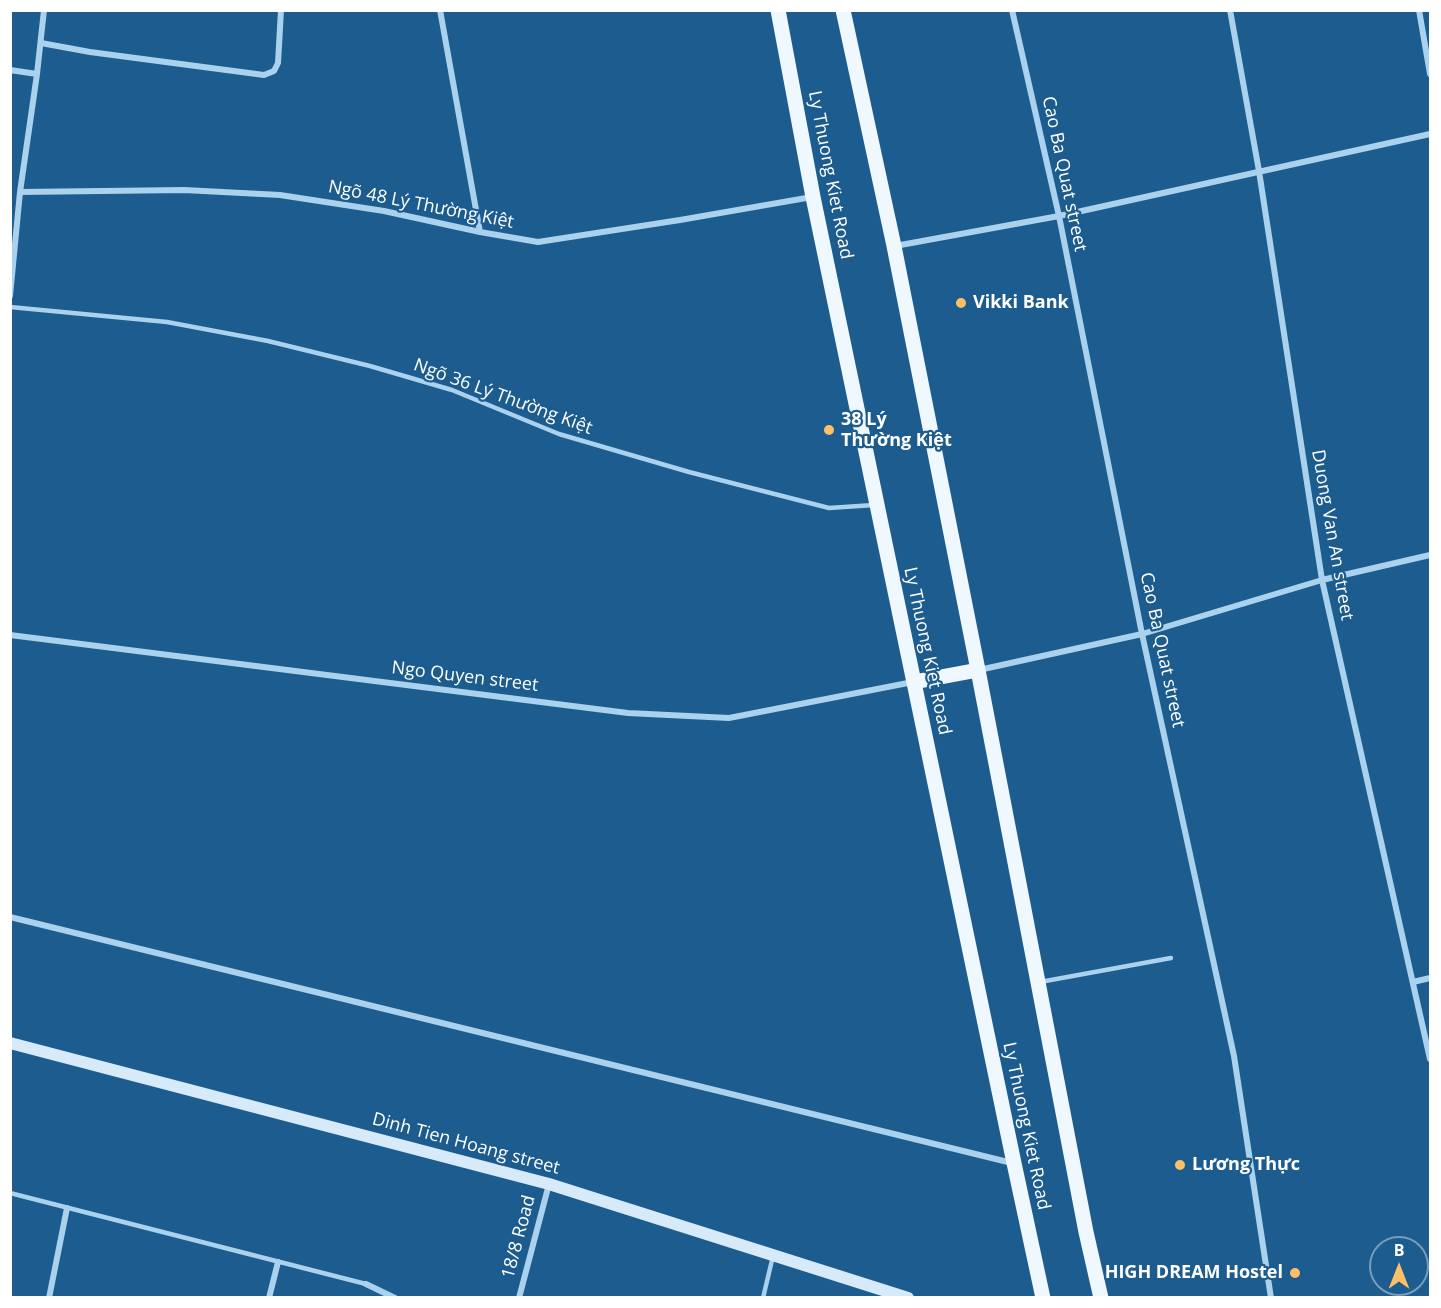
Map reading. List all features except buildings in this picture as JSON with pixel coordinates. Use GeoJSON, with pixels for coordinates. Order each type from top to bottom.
{"type":"FeatureCollection","features":[{"type":"Feature","properties":{"kind":"main road","name":"Ly Thuong Kiet Road"},"geometry":{"type":"LineString","coordinates":[[778,10],[813,197],[1043,1298]]}},
{"type":"Feature","properties":{"kind":"main road","name":"Ly Thuong Kiet Road"},"geometry":{"type":"LineString","coordinates":[[843,10],[894,246],[1086,1232],[1101,1298]]}},
{"type":"Feature","properties":{"kind":"main road"},"geometry":{"type":"LineString","coordinates":[[914,682],[978,670]]}},
{"type":"Feature","properties":{"kind":"street"},"geometry":{"type":"LineString","coordinates":[[10,296],[20,192],[44,10]]}},
{"type":"Feature","properties":{"kind":"street"},"geometry":{"type":"LineString","coordinates":[[41,42],[90,52],[264,75],[274,71],[278,63],[281,10]]}},
{"type":"Feature","properties":{"kind":"street"},"geometry":{"type":"LineString","coordinates":[[440,10],[480,232]]}},
{"type":"Feature","properties":{"kind":"street","name":"Cao Ba Quat street"},"geometry":{"type":"LineString","coordinates":[[1012,10],[1059,216],[1142,634],[1234,1056],[1271,1298]]}},
{"type":"Feature","properties":{"kind":"street","name":"Duong Van An street"},"geometry":{"type":"LineString","coordinates":[[1230,10],[1259,171],[1323,580],[1431,1059]]}},
{"type":"Feature","properties":{"kind":"street"},"geometry":{"type":"LineString","coordinates":[[1419,10],[1431,74]]}},
{"type":"Feature","properties":{"kind":"street"},"geometry":{"type":"LineString","coordinates":[[10,70],[37,74]]}},
{"type":"Feature","properties":{"kind":"street"},"geometry":{"type":"LineString","coordinates":[[894,246],[1059,216],[1431,134]]}},
{"type":"Feature","properties":{"kind":"street","name":"Ngõ 48 Lý Thường Kiệt"},"geometry":{"type":"LineString","coordinates":[[20,192],[184,190],[280,195],[384,211],[538,242],[813,197]]}},
{"type":"Feature","properties":{"kind":"street"},"geometry":{"type":"LineString","coordinates":[[978,670],[1142,634],[1323,580],[1431,555]]}},
{"type":"Feature","properties":{"kind":"street","name":"Ngo Quyen street"},"geometry":{"type":"LineString","coordinates":[[10,635],[639,714],[729,718],[914,682]]}},
{"type":"Feature","properties":{"kind":"street"},"geometry":{"type":"LineString","coordinates":[[10,917],[1014,1163]]}},
{"type":"Feature","properties":{"kind":"street"},"geometry":{"type":"LineString","coordinates":[[1413,982],[1431,978]]}},
{"type":"Feature","properties":{"kind":"street","name":"Dinh Tien Hoang street"},"geometry":{"type":"LineString","coordinates":[[10,1043],[549,1184],[908,1298]]}},
{"type":"Feature","properties":{"kind":"street","name":"18/8 Road"},"geometry":{"type":"LineString","coordinates":[[519,1298],[549,1184]]}},
{"type":"Feature","properties":{"kind":"street"},"geometry":{"type":"LineString","coordinates":[[49,1298],[67,1208]]}},
{"type":"Feature","properties":{"kind":"street"},"geometry":{"type":"LineString","coordinates":[[269,1298],[278,1262]]}},
{"type":"Feature","properties":{"kind":"street"},"geometry":{"type":"LineString","coordinates":[[366,1284],[395,1298]]}},
{"type":"Feature","properties":{"kind":"lane","name":"Ngõ 36 Lý Thường Kiệt"},"geometry":{"type":"LineString","coordinates":[[10,307],[168,322],[268,341],[370,366],[452,390],[559,434],[689,472],[829,508],[877,504]]}},
{"type":"Feature","properties":{"kind":"lane"},"geometry":{"type":"LineString","coordinates":[[1038,983],[1171,958]]}},
{"type":"Feature","properties":{"kind":"lane"},"geometry":{"type":"LineString","coordinates":[[10,1193],[366,1284]]}},
{"type":"Feature","properties":{"kind":"lane"},"geometry":{"type":"LineString","coordinates":[[763,1298],[773,1256]]}},
{"type":"Feature","properties":{"kind":"place","name":"Vikki Bank"},"geometry":{"type":"Point","coordinates":[961,303]}},
{"type":"Feature","properties":{"kind":"place","name":"38 Lý Thường Kiệt"},"geometry":{"type":"Point","coordinates":[829,430]}},
{"type":"Feature","properties":{"kind":"place","name":"Lương Thực"},"geometry":{"type":"Point","coordinates":[1180,1165]}},
{"type":"Feature","properties":{"kind":"place","name":"HIGH DREAM Hostel"},"geometry":{"type":"Point","coordinates":[1295,1273]}}]}
